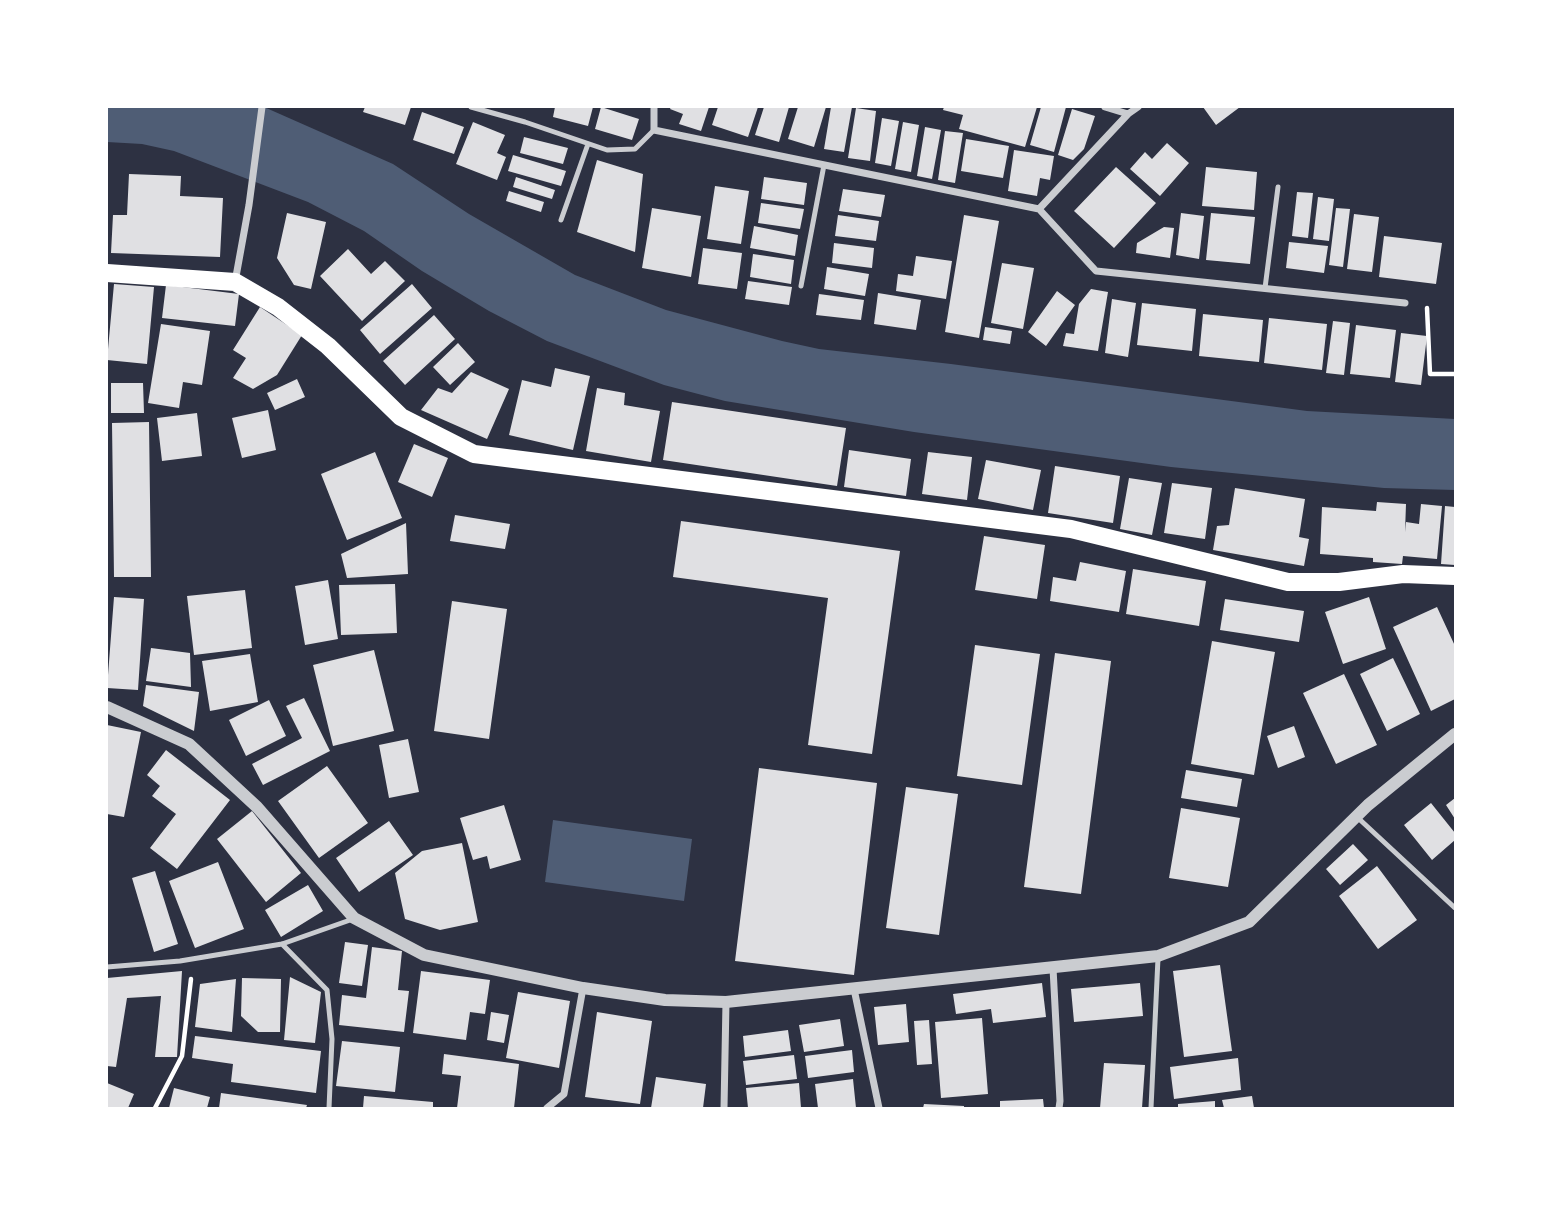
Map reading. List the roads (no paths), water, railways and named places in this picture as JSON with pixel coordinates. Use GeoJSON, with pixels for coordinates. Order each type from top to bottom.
{"type":"FeatureCollection","features":[{"type":"Feature","properties":{"kind":"main road"},"geometry":{"type":"LineString","coordinates":[[107,273],[235,282],[278,307],[328,346],[401,417],[474,454],[1071,530],[1288,582],[1339,582],[1403,574],[1455,576]]}},
{"type":"Feature","properties":{"kind":"street"},"geometry":{"type":"LineString","coordinates":[[235,282],[262,107]]}},
{"type":"Feature","properties":{"kind":"street"},"geometry":{"type":"LineString","coordinates":[[653,107],[654,130],[1039,209],[1096,271],[1405,303]]}},
{"type":"Feature","properties":{"kind":"street"},"geometry":{"type":"LineString","coordinates":[[1105,107],[1128,114]]}},
{"type":"Feature","properties":{"kind":"street"},"geometry":{"type":"LineString","coordinates":[[1039,209],[1128,114],[1138,107]]}},
{"type":"Feature","properties":{"kind":"street"},"geometry":{"type":"LineString","coordinates":[[107,707],[189,744],[257,807],[354,918],[424,955],[583,988],[665,1000],[726,1002],[1158,957],[1249,922],[1356,816],[1455,734]]}},
{"type":"Feature","properties":{"kind":"street"},"geometry":{"type":"LineString","coordinates":[[1053,968],[1059,1108]]}},
{"type":"Feature","properties":{"kind":"street"},"geometry":{"type":"LineString","coordinates":[[547,1108],[564,1094],[583,988]]}},
{"type":"Feature","properties":{"kind":"street"},"geometry":{"type":"LineString","coordinates":[[854,989],[879,1108]]}},
{"type":"Feature","properties":{"kind":"street"},"geometry":{"type":"LineString","coordinates":[[724,1108],[726,1002]]}},
{"type":"Feature","properties":{"kind":"lane"},"geometry":{"type":"LineString","coordinates":[[471,107],[607,150],[635,149],[654,130]]}},
{"type":"Feature","properties":{"kind":"lane"},"geometry":{"type":"LineString","coordinates":[[561,220],[588,144]]}},
{"type":"Feature","properties":{"kind":"lane"},"geometry":{"type":"LineString","coordinates":[[801,286],[824,165]]}},
{"type":"Feature","properties":{"kind":"lane"},"geometry":{"type":"LineString","coordinates":[[1265,288],[1278,187]]}},
{"type":"Feature","properties":{"kind":"lane"},"geometry":{"type":"LineString","coordinates":[[1356,816],[1455,908]]}},
{"type":"Feature","properties":{"kind":"lane"},"geometry":{"type":"LineString","coordinates":[[107,967],[193,959],[282,944],[354,918]]}},
{"type":"Feature","properties":{"kind":"lane"},"geometry":{"type":"LineString","coordinates":[[282,944],[327,990],[332,1039],[329,1108]]}},
{"type":"Feature","properties":{"kind":"lane"},"geometry":{"type":"LineString","coordinates":[[1151,1108],[1158,957]]}},
{"type":"Feature","properties":{"kind":"water"},"geometry":{"type":"Polygon","coordinates":[[[107,107],[264,107],[393,164],[469,214],[575,275],[666,310],[782,341],[819,349],[1307,411],[1455,419],[1455,490],[1384,488],[1171,467],[914,432],[725,401],[664,385],[547,341],[489,311],[422,271],[364,231],[308,202],[174,151],[142,144],[107,142],[107,107]]]}},
{"type":"Feature","properties":{"kind":"water"},"geometry":{"type":"Polygon","coordinates":[[[553,820],[692,839],[684,901],[545,882],[553,820]]]}}]}
